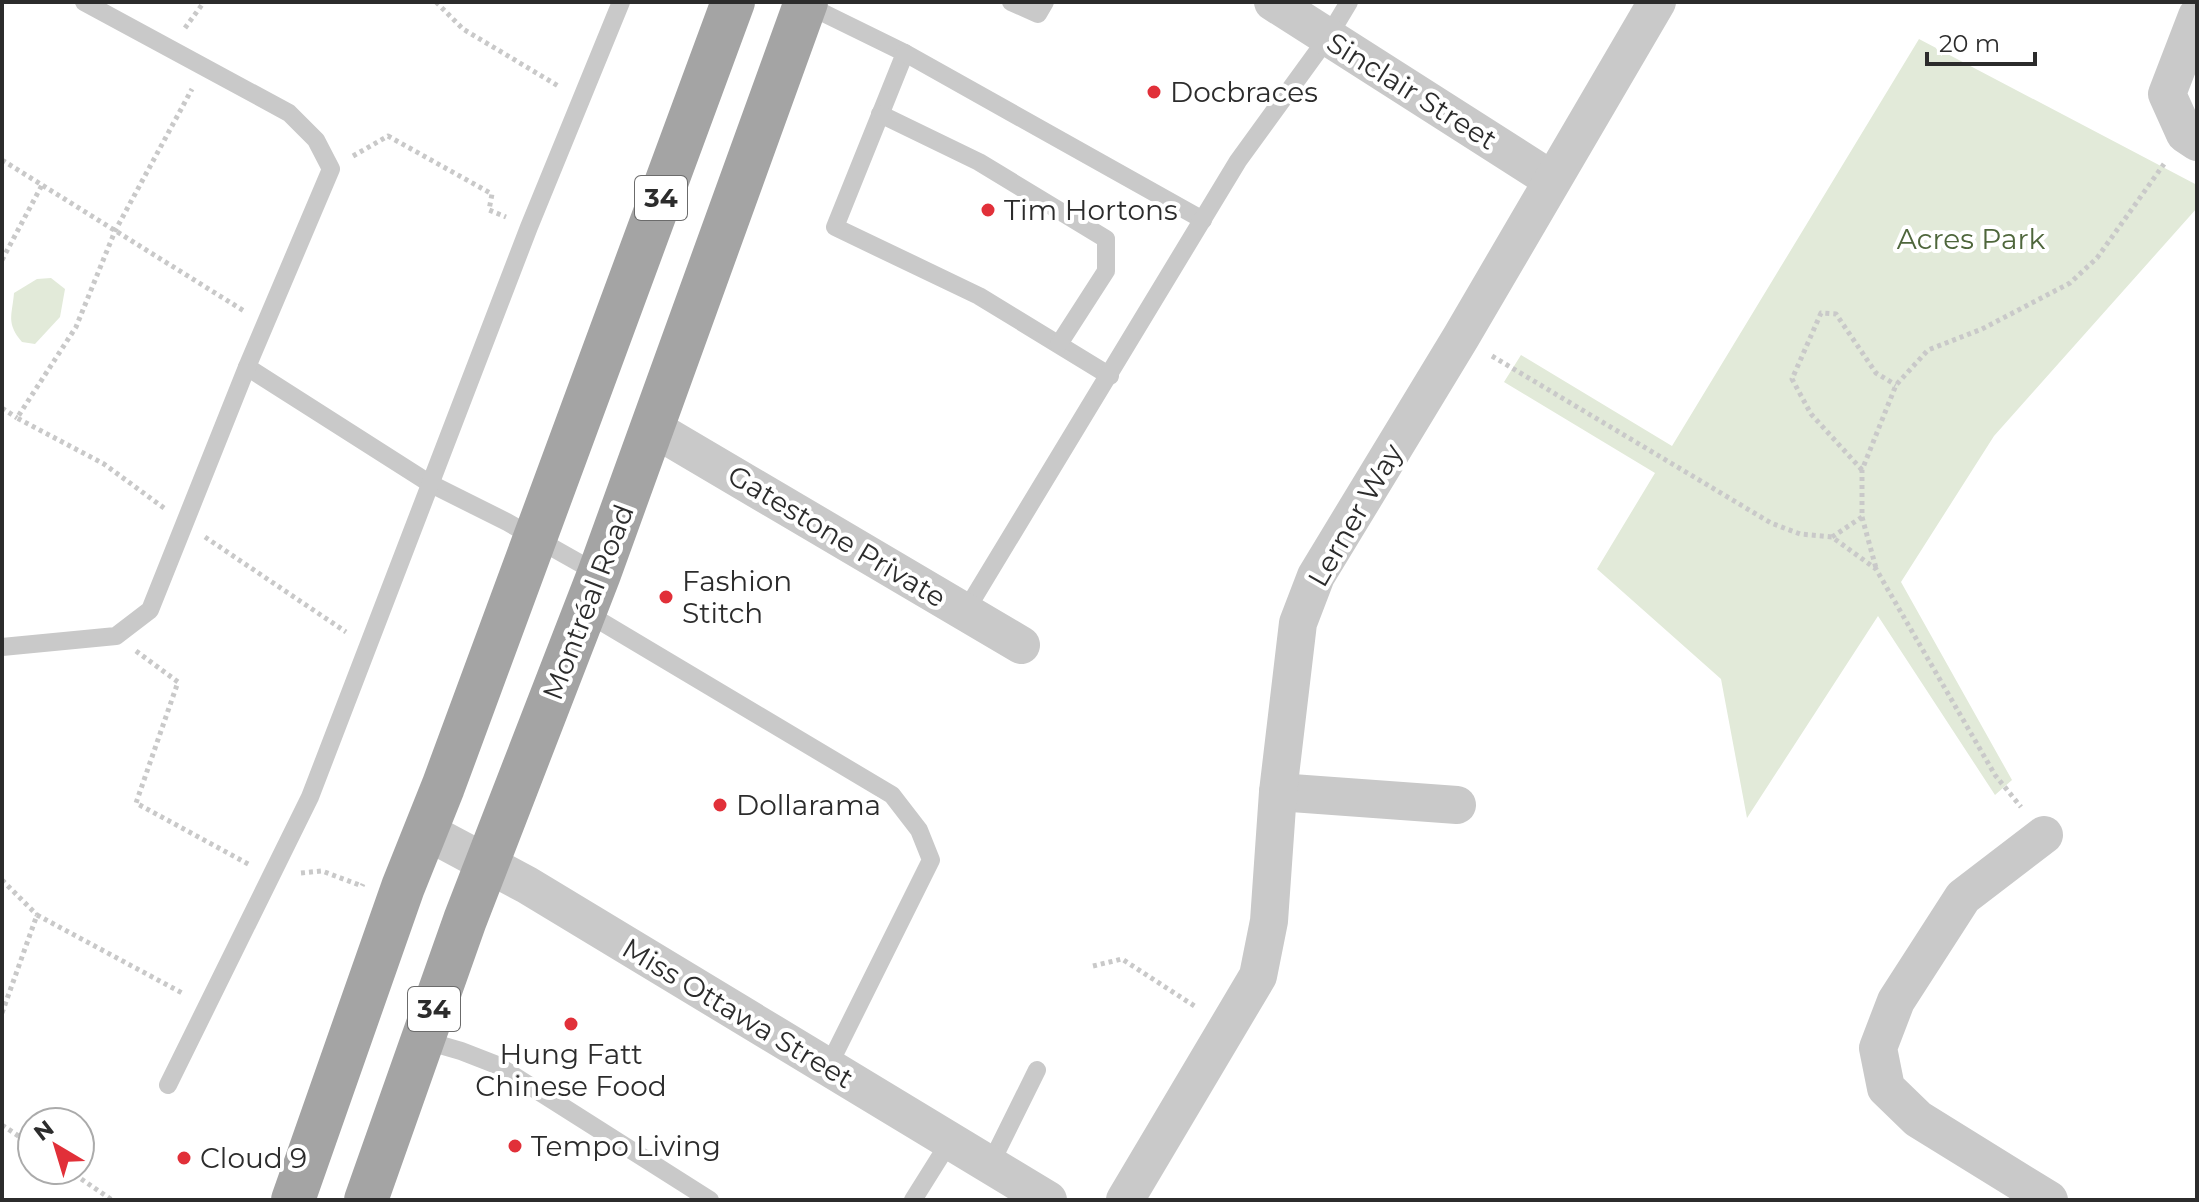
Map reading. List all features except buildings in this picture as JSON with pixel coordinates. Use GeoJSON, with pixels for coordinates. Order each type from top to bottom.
{"type":"FeatureCollection","features":[{"type":"Feature","properties":{"kind":"main road","name":"34"},"geometry":{"type":"LineString","coordinates":[[293,1200],[403,887],[733,2]]}},
{"type":"Feature","properties":{"kind":"main road","name":"Montréal Road"},"geometry":{"type":"LineString","coordinates":[[366,1200],[487,864],[653,428],[806,3]]}},
{"type":"Feature","properties":{"kind":"street","name":"Sinclair Street"},"geometry":{"type":"LineString","coordinates":[[1273,2],[1552,180]]}},
{"type":"Feature","properties":{"kind":"street","name":"Lerner Way"},"geometry":{"type":"LineString","coordinates":[[1125,1200],[1258,976],[1269,921],[1278,792],[1298,623],[1316,576],[1461,337],[1657,2]]}},
{"type":"Feature","properties":{"kind":"street"},"geometry":{"type":"LineString","coordinates":[[2191,138],[2167,94],[2197,16]]}},
{"type":"Feature","properties":{"kind":"street","name":"Gatestone Private"},"geometry":{"type":"LineString","coordinates":[[653,428],[1021,645]]}},
{"type":"Feature","properties":{"kind":"street"},"geometry":{"type":"LineString","coordinates":[[1278,792],[1457,805]]}},
{"type":"Feature","properties":{"kind":"street","name":"Miss Ottawa Street"},"geometry":{"type":"LineString","coordinates":[[426,831],[527,885],[1048,1200]]}},
{"type":"Feature","properties":{"kind":"street"},"geometry":{"type":"LineString","coordinates":[[2044,835],[1963,897],[1896,1001],[1878,1048],[1886,1088],[1918,1119],[2049,1200]]}},
{"type":"Feature","properties":{"kind":"lane"},"geometry":{"type":"LineString","coordinates":[[2,647],[116,636],[150,610],[247,367],[331,169],[316,140],[289,113],[84,2]]}},
{"type":"Feature","properties":{"kind":"lane"},"geometry":{"type":"LineString","coordinates":[[168,1085],[310,797],[529,227],[621,2]]}},
{"type":"Feature","properties":{"kind":"lane"},"geometry":{"type":"LineString","coordinates":[[1011,2],[1038,14],[1045,2]]}},
{"type":"Feature","properties":{"kind":"lane"},"geometry":{"type":"LineString","coordinates":[[965,612],[1238,161],[1328,37],[1349,2]]}},
{"type":"Feature","properties":{"kind":"lane"},"geometry":{"type":"LineString","coordinates":[[806,3],[905,53],[1203,220]]}},
{"type":"Feature","properties":{"kind":"lane"},"geometry":{"type":"LineString","coordinates":[[905,53],[835,227],[979,296],[1110,376]]}},
{"type":"Feature","properties":{"kind":"lane"},"geometry":{"type":"LineString","coordinates":[[880,114],[979,162],[1106,239],[1106,271],[1059,344]]}},
{"type":"Feature","properties":{"kind":"lane"},"geometry":{"type":"LineString","coordinates":[[247,367],[429,483],[535,538],[592,593],[892,795],[919,830],[931,860],[828,1067]]}},
{"type":"Feature","properties":{"kind":"lane"},"geometry":{"type":"LineString","coordinates":[[423,1040],[497,1065],[710,1200]]}},
{"type":"Feature","properties":{"kind":"lane"},"geometry":{"type":"LineString","coordinates":[[990,1165],[1037,1070]]}},
{"type":"Feature","properties":{"kind":"lane"},"geometry":{"type":"LineString","coordinates":[[913,1200],[950,1141]]}},
{"type":"Feature","properties":{"kind":"path"},"geometry":{"type":"LineString","coordinates":[[436,2],[463,29],[581,100]]}},
{"type":"Feature","properties":{"kind":"path"},"geometry":{"type":"LineString","coordinates":[[17,418],[76,327],[115,231],[204,67]]}},
{"type":"Feature","properties":{"kind":"path"},"geometry":{"type":"LineString","coordinates":[[331,169],[388,136],[492,194],[489,210],[529,227]]}},
{"type":"Feature","properties":{"kind":"path"},"geometry":{"type":"LineString","coordinates":[[2044,835],[1995,775],[1876,569],[1862,517],[1862,470],[1896,385],[1928,350],[1982,329],[2070,283],[2097,258],[2191,138]]}},
{"type":"Feature","properties":{"kind":"path"},"geometry":{"type":"LineString","coordinates":[[2,160],[265,324]]}},
{"type":"Feature","properties":{"kind":"path"},"geometry":{"type":"LineString","coordinates":[[2,260],[42,185]]}},
{"type":"Feature","properties":{"kind":"path"},"geometry":{"type":"LineString","coordinates":[[1862,470],[1811,414],[1792,379],[1821,313],[1836,314],[1876,373],[1896,385]]}},
{"type":"Feature","properties":{"kind":"path"},"geometry":{"type":"LineString","coordinates":[[1461,337],[1771,523],[1800,534],[1832,537],[1876,569]]}},
{"type":"Feature","properties":{"kind":"path"},"geometry":{"type":"LineString","coordinates":[[2,408],[104,464],[184,523],[367,646]]}},
{"type":"Feature","properties":{"kind":"path"},"geometry":{"type":"LineString","coordinates":[[1832,537],[1862,517]]}},
{"type":"Feature","properties":{"kind":"path"},"geometry":{"type":"LineString","coordinates":[[116,636],[178,682],[136,803],[271,876],[322,871],[362,886],[365,878]]}},
{"type":"Feature","properties":{"kind":"path"},"geometry":{"type":"LineString","coordinates":[[2,880],[37,915],[207,1006]]}},
{"type":"Feature","properties":{"kind":"path"},"geometry":{"type":"LineString","coordinates":[[2,1013],[37,915]]}},
{"type":"Feature","properties":{"kind":"path"},"geometry":{"type":"LineString","coordinates":[[1093,966],[1122,959],[1227,1027]]}},
{"type":"Feature","properties":{"kind":"path"},"geometry":{"type":"LineString","coordinates":[[91,1186],[112,1200]]}},
{"type":"Feature","properties":{"kind":"green space","name":"Acres Park"},"geometry":{"type":"Polygon","coordinates":[[[1919,39],[2197,185],[2197,208],[1994,436],[1901,582],[2012,780],[1995,795],[1878,616],[1747,818],[1721,679],[1597,569],[1655,473],[1504,382],[1521,355],[1672,446],[1919,39]]]}},
{"type":"Feature","properties":{"kind":"green space"},"geometry":{"type":"Polygon","coordinates":[[[51,278],[65,289],[60,317],[35,344],[22,342],[12,324],[14,293],[37,279],[51,278]]]}},
{"type":"Feature","properties":{"kind":"place","name":"Docbraces"},"geometry":{"type":"Point","coordinates":[1154,92]}},
{"type":"Feature","properties":{"kind":"place","name":"Tim Hortons"},"geometry":{"type":"Point","coordinates":[988,210]}},
{"type":"Feature","properties":{"kind":"place","name":"Fashion Stitch"},"geometry":{"type":"Point","coordinates":[666,597]}},
{"type":"Feature","properties":{"kind":"place","name":"Dollarama"},"geometry":{"type":"Point","coordinates":[720,805]}},
{"type":"Feature","properties":{"kind":"place","name":"Hung Fatt Chinese Food"},"geometry":{"type":"Point","coordinates":[571,1024]}},
{"type":"Feature","properties":{"kind":"place","name":"Tempo Living"},"geometry":{"type":"Point","coordinates":[515,1146]}},
{"type":"Feature","properties":{"kind":"place","name":"Cloud 9"},"geometry":{"type":"Point","coordinates":[184,1158]}}]}
